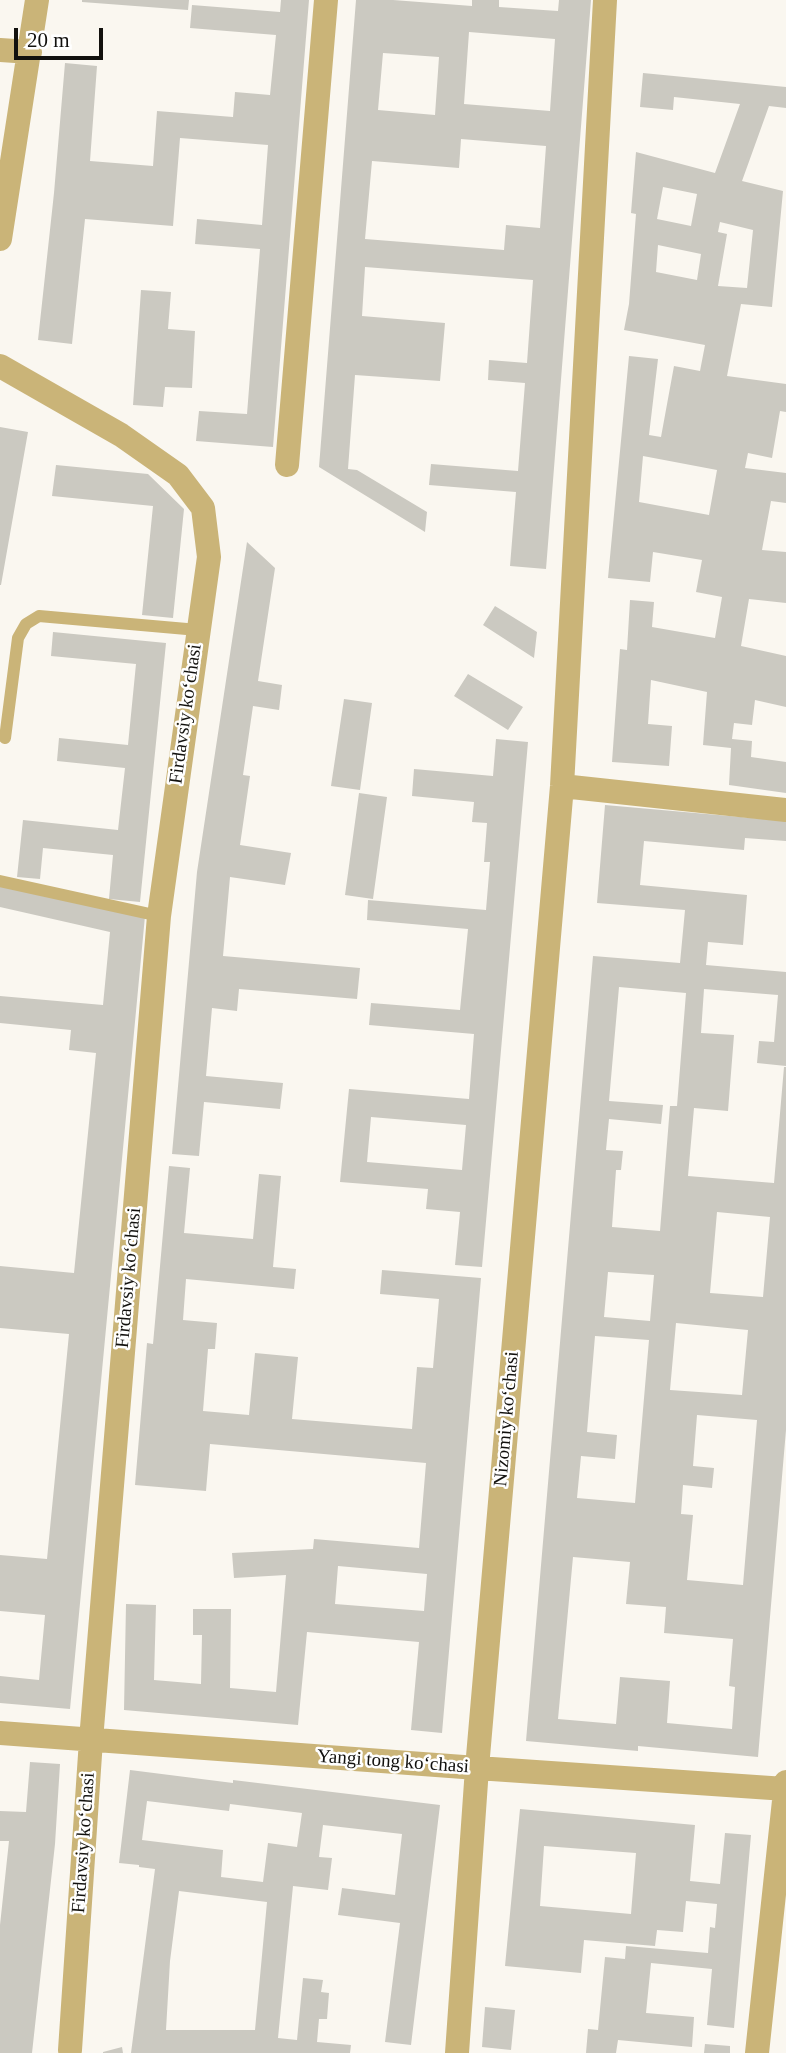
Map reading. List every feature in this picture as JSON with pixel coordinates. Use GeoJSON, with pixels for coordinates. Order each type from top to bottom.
{"type":"FeatureCollection","features":[{"type":"Feature","properties":{"kind":"street"},"geometry":{"type":"LineString","coordinates":[[0,239],[37,0]]}},
{"type":"Feature","properties":{"kind":"street"},"geometry":{"type":"LineString","coordinates":[[287,465],[326,0]]}},
{"type":"Feature","properties":{"kind":"street","name":"Nizomiy koʻchasi"},"geometry":{"type":"LineString","coordinates":[[457,2053],[477,1768],[562,786],[605,0]]}},
{"type":"Feature","properties":{"kind":"street"},"geometry":{"type":"LineString","coordinates":[[0,50],[30,52]]}},
{"type":"Feature","properties":{"kind":"street","name":"Firdavsiy koʻchasi"},"geometry":{"type":"LineString","coordinates":[[0,366],[121,435],[178,475],[203,508],[209,557],[159,916],[92,1740],[70,2050]]}},
{"type":"Feature","properties":{"kind":"street"},"geometry":{"type":"LineString","coordinates":[[562,786],[786,810]]}},
{"type":"Feature","properties":{"kind":"street","name":"Yangi tong koʻchasi"},"geometry":{"type":"LineString","coordinates":[[0,1733],[786,1788]]}},
{"type":"Feature","properties":{"kind":"street"},"geometry":{"type":"LineString","coordinates":[[757,2053],[786,1782]]}},
{"type":"Feature","properties":{"kind":"lane"},"geometry":{"type":"LineString","coordinates":[[5,738],[18,638],[26,624],[39,616],[198,630]]}},
{"type":"Feature","properties":{"kind":"lane"},"geometry":{"type":"LineString","coordinates":[[0,881],[159,916]]}},
{"type":"Feature","properties":{"kind":"building"},"geometry":{"type":"Polygon","coordinates":[[[82,0],[189,0],[188,10],[82,0]]]}},
{"type":"Feature","properties":{"kind":"building"},"geometry":{"type":"Polygon","coordinates":[[[281,0],[309,0],[273,447],[196,441],[199,411],[247,414],[260,249],[195,244],[197,219],[262,225],[268,145],[180,138],[173,226],[85,219],[72,344],[38,340],[65,63],[97,66],[90,161],[153,166],[157,111],[233,117],[235,92],[270,95],[276,35],[190,28],[192,5],[280,12],[281,0]]]}},
{"type":"Feature","properties":{"kind":"building"},"geometry":{"type":"Polygon","coordinates":[[[356,0],[472,6],[472,0],[499,0],[499,7],[558,11],[559,0],[591,0],[546,569],[510,566],[516,492],[429,485],[431,464],[518,471],[525,383],[488,380],[489,360],[527,363],[533,280],[365,267],[362,316],[445,323],[440,381],[355,375],[348,469],[357,470],[427,512],[425,532],[319,467],[356,0]],[[469,32],[464,104],[550,111],[555,39],[469,32]],[[383,53],[378,110],[435,115],[439,57],[383,53]],[[461,139],[459,168],[372,161],[365,239],[504,250],[506,225],[540,228],[546,146],[461,139]]]}},
{"type":"Feature","properties":{"kind":"building"},"geometry":{"type":"Polygon","coordinates":[[[643,73],[786,87],[786,108],[769,106],[742,181],[783,191],[772,307],[741,304],[727,376],[786,384],[786,412],[780,411],[772,458],[748,453],[745,468],[786,473],[786,503],[771,501],[762,550],[786,552],[786,603],[749,599],[741,646],[786,656],[786,707],[755,700],[752,725],[734,723],[732,739],[752,741],[751,757],[786,762],[786,793],[729,785],[731,748],[703,745],[707,692],[651,680],[648,724],[672,726],[669,766],[612,762],[620,649],[627,650],[630,600],[654,602],[652,627],[715,638],[722,597],[696,592],[702,560],[653,552],[650,582],[608,578],[629,356],[658,359],[649,435],[661,437],[674,366],[700,371],[705,345],[624,330],[629,304],[636,214],[631,213],[636,152],[715,173],[740,104],[674,97],[673,110],[640,107],[643,73]],[[663,187],[657,219],[691,226],[697,194],[663,187]],[[720,222],[718,232],[727,234],[718,286],[747,288],[753,230],[720,222]],[[658,245],[656,272],[697,280],[701,254],[658,245]],[[643,456],[639,502],[709,515],[717,470],[643,456]]]}},
{"type":"Feature","properties":{"kind":"building"},"geometry":{"type":"Polygon","coordinates":[[[141,290],[171,292],[168,329],[195,331],[192,388],[165,387],[163,407],[133,405],[141,290]]]}},
{"type":"Feature","properties":{"kind":"building"},"geometry":{"type":"Polygon","coordinates":[[[0,427],[28,432],[1,585],[0,585],[0,427]]]}},
{"type":"Feature","properties":{"kind":"building"},"geometry":{"type":"Polygon","coordinates":[[[56,465],[148,474],[184,509],[173,618],[142,615],[153,506],[52,496],[56,465]]]}},
{"type":"Feature","properties":{"kind":"building"},"geometry":{"type":"Polygon","coordinates":[[[247,542],[275,568],[258,681],[282,685],[279,710],[253,706],[243,775],[250,776],[240,845],[291,853],[285,885],[230,877],[223,956],[360,968],[357,999],[239,989],[237,1011],[212,1008],[206,1076],[283,1083],[280,1109],[204,1102],[199,1156],[172,1154],[197,872],[247,542]]]}},
{"type":"Feature","properties":{"kind":"building"},"geometry":{"type":"Polygon","coordinates":[[[495,606],[537,632],[534,658],[483,625],[495,606]]]}},
{"type":"Feature","properties":{"kind":"building"},"geometry":{"type":"Polygon","coordinates":[[[53,632],[166,643],[140,902],[109,899],[113,855],[43,848],[40,879],[17,877],[23,820],[118,830],[125,768],[57,761],[59,738],[128,745],[136,664],[51,656],[53,632]]]}},
{"type":"Feature","properties":{"kind":"building"},"geometry":{"type":"Polygon","coordinates":[[[468,674],[523,707],[508,730],[454,696],[468,674]]]}},
{"type":"Feature","properties":{"kind":"building"},"geometry":{"type":"Polygon","coordinates":[[[344,699],[372,703],[360,790],[331,786],[344,699]]]}},
{"type":"Feature","properties":{"kind":"building"},"geometry":{"type":"Polygon","coordinates":[[[496,739],[528,742],[482,1267],[455,1265],[460,1212],[426,1209],[428,1189],[340,1182],[349,1089],[469,1099],[474,1034],[369,1025],[371,1003],[460,1010],[468,929],[367,920],[368,900],[486,910],[490,862],[484,862],[487,823],[472,822],[474,802],[412,796],[414,769],[493,776],[496,739]],[[371,1117],[367,1162],[462,1170],[466,1125],[371,1117]]]}},
{"type":"Feature","properties":{"kind":"building"},"geometry":{"type":"Polygon","coordinates":[[[359,793],[387,797],[373,899],[345,895],[359,793]]]}},
{"type":"Feature","properties":{"kind":"building"},"geometry":{"type":"Polygon","coordinates":[[[605,805],[786,821],[786,841],[745,838],[744,850],[644,841],[640,885],[747,895],[743,945],[708,942],[706,965],[786,972],[786,1066],[757,1063],[759,1041],[774,1042],[778,995],[704,989],[701,1033],[734,1035],[728,1111],[694,1108],[688,1176],[774,1183],[786,1067],[786,1430],[758,1757],[638,1746],[638,1751],[526,1741],[593,956],[680,963],[685,910],[597,903],[605,805]],[[619,987],[609,1101],[663,1105],[661,1124],[609,1119],[606,1150],[623,1151],[621,1170],[616,1170],[612,1227],[660,1231],[670,1106],[677,1106],[686,993],[619,987]],[[717,1212],[710,1293],[763,1297],[770,1217],[717,1212]],[[608,1272],[604,1317],[650,1321],[654,1275],[608,1272]],[[676,1323],[670,1390],[742,1395],[748,1330],[676,1323]],[[595,1336],[587,1432],[617,1435],[615,1459],[581,1456],[577,1498],[635,1503],[649,1340],[595,1336]],[[697,1415],[693,1466],[714,1468],[712,1488],[683,1485],[681,1514],[693,1515],[687,1580],[743,1585],[757,1420],[697,1415]],[[573,1557],[558,1719],[616,1724],[620,1677],[670,1681],[667,1723],[732,1729],[735,1687],[729,1686],[733,1639],[664,1633],[666,1607],[626,1604],[630,1562],[573,1557]]]}},
{"type":"Feature","properties":{"kind":"building"},"geometry":{"type":"Polygon","coordinates":[[[0,884],[145,916],[70,1709],[0,1703],[0,1676],[39,1680],[45,1615],[0,1611],[0,1555],[47,1559],[69,1334],[0,1328],[0,1266],[74,1273],[96,1053],[69,1050],[71,1030],[0,1023],[0,996],[103,1005],[110,932],[0,907],[0,884]]]}},
{"type":"Feature","properties":{"kind":"building"},"geometry":{"type":"Polygon","coordinates":[[[169,1166],[190,1168],[184,1233],[253,1239],[259,1174],[281,1176],[273,1267],[296,1269],[294,1289],[186,1279],[183,1320],[217,1323],[215,1349],[208,1349],[203,1411],[249,1415],[255,1353],[298,1357],[292,1419],[412,1429],[417,1367],[433,1368],[439,1299],[380,1294],[382,1270],[481,1278],[442,1733],[411,1730],[419,1642],[307,1632],[298,1725],[124,1710],[126,1604],[156,1605],[154,1680],[201,1684],[202,1635],[193,1635],[193,1609],[231,1609],[230,1688],[276,1692],[286,1575],[234,1578],[232,1553],[313,1549],[314,1539],[419,1548],[426,1463],[210,1444],[206,1491],[135,1485],[147,1343],[153,1344],[169,1166]],[[338,1566],[335,1604],[424,1611],[427,1574],[338,1566]]]}},
{"type":"Feature","properties":{"kind":"building"},"geometry":{"type":"Polygon","coordinates":[[[30,1762],[60,1764],[55,1844],[32,2053],[0,2053],[0,1925],[9,1841],[0,1841],[0,1811],[26,1812],[30,1762]]]}},
{"type":"Feature","properties":{"kind":"building"},"geometry":{"type":"Polygon","coordinates":[[[130,1770],[440,1805],[411,2045],[385,2042],[400,1923],[338,1915],[342,1888],[395,1895],[402,1834],[323,1825],[319,1857],[332,1858],[328,1890],[293,1886],[278,2038],[297,2040],[303,1978],[323,1980],[321,1992],[329,1993],[327,2019],[319,2019],[317,2042],[351,2045],[350,2053],[131,2053],[155,1869],[119,1863],[130,1770]],[[147,1801],[142,1840],[223,1850],[221,1877],[263,1882],[268,1843],[297,1847],[302,1813],[230,1804],[229,1811],[147,1801]],[[179,1891],[170,1961],[166,2030],[255,2030],[267,1902],[179,1891]]]}},
{"type":"Feature","properties":{"kind":"building"},"geometry":{"type":"Polygon","coordinates":[[[520,1809],[695,1825],[690,1881],[720,1884],[725,1833],[751,1835],[734,2028],[707,2025],[712,1969],[651,1963],[646,2013],[694,2017],[692,2047],[618,2040],[616,2053],[586,2053],[588,2029],[598,2030],[605,1957],[625,1959],[626,1946],[708,1953],[710,1927],[715,1928],[717,1904],[686,1901],[683,1932],[657,1930],[655,1946],[584,1940],[581,1973],[505,1966],[520,1809]],[[544,1846],[540,1906],[631,1914],[636,1853],[544,1846]]]}},
{"type":"Feature","properties":{"kind":"building"},"geometry":{"type":"Polygon","coordinates":[[[485,2007],[515,2010],[511,2050],[482,2047],[485,2007]]]}},
{"type":"Feature","properties":{"kind":"building"},"geometry":{"type":"Polygon","coordinates":[[[705,2044],[730,2046],[730,2053],[704,2053],[705,2044]]]}},
{"type":"Feature","properties":{"kind":"building"},"geometry":{"type":"Polygon","coordinates":[[[122,2047],[123,2053],[103,2053],[103,2052],[122,2047]]]}}]}
